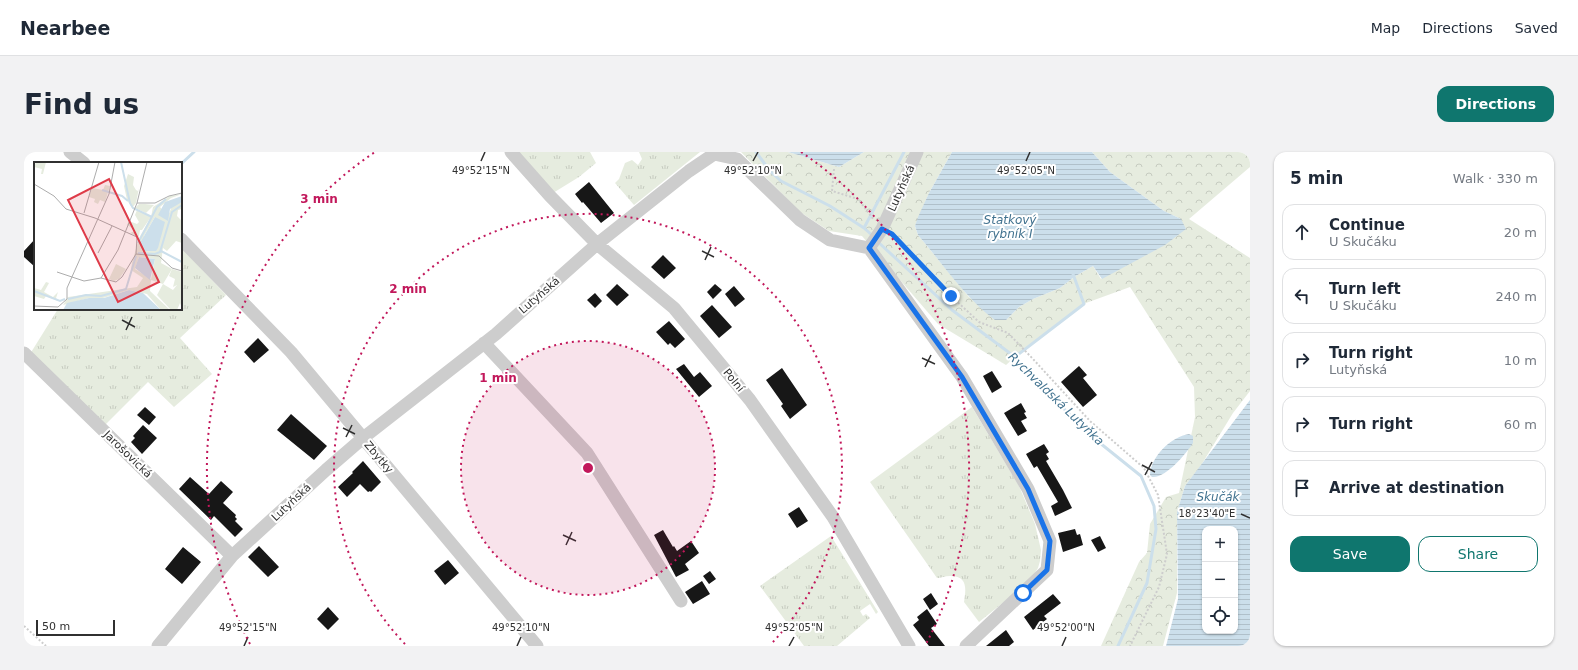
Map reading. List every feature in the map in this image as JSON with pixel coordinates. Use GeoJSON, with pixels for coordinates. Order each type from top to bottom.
{"type":"FeatureCollection","features":[{"type":"Feature","properties":{"kind":"street"},"geometry":{"type":"LineString","coordinates":[[70,152],[83,162]]}},
{"type":"Feature","properties":{"kind":"street","name":"Polní"},"geometry":{"type":"LineString","coordinates":[[511,152],[550,196],[597,244],[674,308],[750,400],[833,517],[909,646]]}},
{"type":"Feature","properties":{"kind":"street","name":"Lutyňská"},"geometry":{"type":"LineString","coordinates":[[158,646],[232,556],[326,470],[363,438],[484,343],[597,244],[689,171],[714,154],[737,159],[800,220],[830,240],[869,248],[882,229],[917,152]]}},
{"type":"Feature","properties":{"kind":"street","name":"Zbytky"},"geometry":{"type":"LineString","coordinates":[[182,240],[291,352],[537,646]]}},
{"type":"Feature","properties":{"kind":"street"},"geometry":{"type":"LineString","coordinates":[[869,248],[962,377],[1028,489],[1050,541],[1047,570],[966,646]]}},
{"type":"Feature","properties":{"kind":"street"},"geometry":{"type":"LineString","coordinates":[[484,343],[587,453],[681,601]]}},
{"type":"Feature","properties":{"kind":"street","name":"Jarošovická"},"geometry":{"type":"LineString","coordinates":[[24,353],[232,556]]}},
{"type":"Feature","properties":{"kind":"path"},"geometry":{"type":"LineString","coordinates":[[834,169],[832,191],[858,199],[882,229],[892,234],[951,296],[979,322],[1008,333],[1090,421],[1144,468],[1158,495],[1167,554],[1159,587],[1130,646]]}},
{"type":"Feature","properties":{"kind":"path"},"geometry":{"type":"LineString","coordinates":[[24,626],[46,646]]}},
{"type":"Feature","properties":{"kind":"green space"},"geometry":{"type":"Polygon","coordinates":[[[517,152],[590,152],[596,163],[579,177],[553,193],[517,152]]]}},
{"type":"Feature","properties":{"kind":"green space"},"geometry":{"type":"Polygon","coordinates":[[[639,152],[700,152],[634,205],[615,183],[619,179],[625,163],[632,160],[638,165],[642,159],[639,152]]]}},
{"type":"Feature","properties":{"kind":"green space"},"geometry":{"type":"Polygon","coordinates":[[[741,152],[788,152],[839,167],[864,152],[952,152],[929,193],[915,226],[918,235],[969,297],[1006,320],[1019,307],[1033,299],[1060,288],[1074,277],[1093,266],[1101,279],[1181,219],[1164,211],[1110,172],[1092,152],[1250,152],[1250,167],[1189,219],[1250,258],[1250,391],[1233,413],[1200,467],[1185,486],[1177,512],[1177,593],[1163,646],[1101,646],[1139,562],[1147,553],[1150,524],[1166,497],[1179,493],[1195,417],[1194,387],[1130,287],[1086,303],[1025,348],[1006,365],[938,324],[862,236],[829,231],[800,212],[741,152]]]}},
{"type":"Feature","properties":{"kind":"green space"},"geometry":{"type":"Polygon","coordinates":[[[182,248],[226,295],[180,338],[212,374],[174,407],[148,382],[104,426],[30,354],[57,310],[182,310],[182,248]]]}},
{"type":"Feature","properties":{"kind":"green space"},"geometry":{"type":"Polygon","coordinates":[[[972,407],[1019,486],[1035,524],[1041,550],[1038,568],[1029,582],[979,622],[964,602],[965,588],[963,581],[960,578],[948,576],[937,578],[870,482],[972,407]]]}},
{"type":"Feature","properties":{"kind":"green space"},"geometry":{"type":"Polygon","coordinates":[[[831,536],[878,612],[876,614],[870,604],[860,611],[863,616],[866,614],[870,618],[837,646],[804,646],[760,586],[831,536]]]}},
{"type":"Feature","properties":{"kind":"water"},"geometry":{"type":"Polygon","coordinates":[[[788,152],[864,152],[839,167],[788,152]]]}},
{"type":"Feature","properties":{"kind":"water","name":"Statkový rybník I"},"geometry":{"type":"Polygon","coordinates":[[[952,152],[1092,152],[1110,172],[1164,211],[1181,219],[1186,229],[1165,245],[1102,279],[1093,266],[1074,277],[1060,288],[1033,299],[1019,307],[1006,320],[995,320],[974,302],[964,291],[918,235],[915,226],[929,193],[952,152]]]}},
{"type":"Feature","properties":{"kind":"water","name":"Skučák"},"geometry":{"type":"Polygon","coordinates":[[[1250,400],[1250,646],[1166,646],[1178,599],[1177,512],[1185,486],[1250,400]]]}},
{"type":"Feature","properties":{"kind":"water"},"geometry":{"type":"Polygon","coordinates":[[[1189,434],[1193,436],[1193,443],[1175,465],[1163,474],[1157,477],[1152,477],[1150,475],[1151,468],[1158,454],[1163,448],[1175,439],[1189,434]]]}},
{"type":"Feature","properties":{"kind":"building"},"geometry":{"type":"Polygon","coordinates":[[[589,182],[614,213],[601,223],[575,194],[589,182]]]}},
{"type":"Feature","properties":{"kind":"building"},"geometry":{"type":"Polygon","coordinates":[[[34,240],[34,266],[24,257],[24,251],[34,240]]]}},
{"type":"Feature","properties":{"kind":"building"},"geometry":{"type":"Polygon","coordinates":[[[663,255],[676,268],[664,279],[651,267],[663,255]]]}},
{"type":"Feature","properties":{"kind":"building"},"geometry":{"type":"Polygon","coordinates":[[[617,284],[629,295],[617,306],[606,295],[617,284]]]}},
{"type":"Feature","properties":{"kind":"building"},"geometry":{"type":"Polygon","coordinates":[[[715,284],[722,290],[713,299],[707,292],[715,284]]]}},
{"type":"Feature","properties":{"kind":"building"},"geometry":{"type":"Polygon","coordinates":[[[734,286],[745,299],[735,307],[725,294],[734,286]]]}},
{"type":"Feature","properties":{"kind":"building"},"geometry":{"type":"Polygon","coordinates":[[[595,293],[602,301],[595,308],[587,300],[595,293]]]}},
{"type":"Feature","properties":{"kind":"building"},"geometry":{"type":"Polygon","coordinates":[[[712,305],[732,327],[719,338],[700,316],[712,305]]]}},
{"type":"Feature","properties":{"kind":"building"},"geometry":{"type":"Polygon","coordinates":[[[669,321],[685,339],[675,348],[670,343],[668,345],[656,332],[669,321]]]}},
{"type":"Feature","properties":{"kind":"building"},"geometry":{"type":"Polygon","coordinates":[[[258,338],[269,350],[254,363],[244,352],[258,338]]]}},
{"type":"Feature","properties":{"kind":"building"},"geometry":{"type":"Polygon","coordinates":[[[684,364],[694,377],[700,372],[712,386],[699,397],[676,369],[684,364]]]}},
{"type":"Feature","properties":{"kind":"building"},"geometry":{"type":"Polygon","coordinates":[[[1079,366],[1087,375],[1083,378],[1097,395],[1083,407],[1061,382],[1079,366]]]}},
{"type":"Feature","properties":{"kind":"building"},"geometry":{"type":"Polygon","coordinates":[[[782,368],[807,405],[790,419],[781,406],[783,404],[766,380],[782,368]]]}},
{"type":"Feature","properties":{"kind":"building"},"geometry":{"type":"Polygon","coordinates":[[[992,371],[1002,387],[992,393],[983,376],[992,371]]]}},
{"type":"Feature","properties":{"kind":"building"},"geometry":{"type":"Polygon","coordinates":[[[1021,403],[1026,412],[1024,413],[1027,418],[1021,421],[1027,431],[1018,436],[1004,413],[1021,403]]]}},
{"type":"Feature","properties":{"kind":"building"},"geometry":{"type":"Polygon","coordinates":[[[145,407],[156,417],[149,425],[137,415],[145,407]]]}},
{"type":"Feature","properties":{"kind":"building"},"geometry":{"type":"Polygon","coordinates":[[[291,414],[327,446],[314,460],[277,430],[291,414]]]}},
{"type":"Feature","properties":{"kind":"building"},"geometry":{"type":"Polygon","coordinates":[[[143,425],[157,438],[142,454],[131,442],[135,438],[133,436],[143,425]]]}},
{"type":"Feature","properties":{"kind":"building"},"geometry":{"type":"Polygon","coordinates":[[[1044,444],[1049,452],[1046,454],[1049,459],[1046,461],[1072,508],[1055,516],[1051,506],[1058,502],[1037,466],[1034,468],[1026,454],[1044,444]]]}},
{"type":"Feature","properties":{"kind":"building"},"geometry":{"type":"Polygon","coordinates":[[[363,461],[381,482],[371,492],[368,492],[360,484],[347,497],[338,487],[363,461]]]}},
{"type":"Feature","properties":{"kind":"building"},"geometry":{"type":"Polygon","coordinates":[[[190,477],[209,494],[221,481],[233,492],[223,503],[236,515],[235,517],[237,519],[235,521],[243,529],[235,537],[214,516],[211,520],[179,489],[190,477]]]}},
{"type":"Feature","properties":{"kind":"building"},"geometry":{"type":"Polygon","coordinates":[[[799,507],[808,521],[797,528],[788,514],[799,507]]]}},
{"type":"Feature","properties":{"kind":"building"},"geometry":{"type":"Polygon","coordinates":[[[1075,529],[1077,535],[1080,534],[1083,545],[1063,552],[1058,533],[1075,529]]]}},
{"type":"Feature","properties":{"kind":"building"},"geometry":{"type":"Polygon","coordinates":[[[663,530],[677,551],[691,541],[699,553],[685,564],[689,570],[676,577],[654,535],[663,530]]]}},
{"type":"Feature","properties":{"kind":"building"},"geometry":{"type":"Polygon","coordinates":[[[1100,536],[1106,548],[1098,552],[1091,540],[1100,536]]]}},
{"type":"Feature","properties":{"kind":"building"},"geometry":{"type":"Polygon","coordinates":[[[259,546],[279,567],[268,577],[248,557],[259,546]]]}},
{"type":"Feature","properties":{"kind":"building"},"geometry":{"type":"Polygon","coordinates":[[[183,547],[201,562],[182,584],[165,569],[183,547]]]}},
{"type":"Feature","properties":{"kind":"building"},"geometry":{"type":"Polygon","coordinates":[[[448,560],[459,573],[445,585],[434,571],[448,560]]]}},
{"type":"Feature","properties":{"kind":"building"},"geometry":{"type":"Polygon","coordinates":[[[710,571],[716,579],[709,584],[703,576],[710,571]]]}},
{"type":"Feature","properties":{"kind":"building"},"geometry":{"type":"Polygon","coordinates":[[[702,581],[710,594],[693,604],[685,592],[702,581]]]}},
{"type":"Feature","properties":{"kind":"building"},"geometry":{"type":"Polygon","coordinates":[[[931,593],[938,604],[930,610],[923,599],[931,593]]]}},
{"type":"Feature","properties":{"kind":"building"},"geometry":{"type":"Polygon","coordinates":[[[1053,594],[1061,603],[1044,616],[1047,619],[1033,630],[1024,617],[1053,594]]]}},
{"type":"Feature","properties":{"kind":"building"},"geometry":{"type":"Polygon","coordinates":[[[328,607],[339,619],[328,630],[317,619],[328,607]]]}},
{"type":"Feature","properties":{"kind":"building"},"geometry":{"type":"Polygon","coordinates":[[[927,609],[937,624],[931,628],[945,646],[929,646],[913,625],[919,620],[917,617],[927,609]]]}},
{"type":"Feature","properties":{"kind":"building"},"geometry":{"type":"Polygon","coordinates":[[[1006,630],[1014,642],[1009,646],[986,646],[1006,630]]]}},
{"type":"Feature","properties":{"kind":"waterway"},"geometry":{"type":"LineString","coordinates":[[182,163],[194,152]]}},
{"type":"Feature","properties":{"kind":"waterway"},"geometry":{"type":"LineString","coordinates":[[756,152],[770,171],[781,181],[830,206],[864,228],[873,236]]}},
{"type":"Feature","properties":{"kind":"waterway","name":"Rychvaldská Lutyňka"},"geometry":{"type":"LineString","coordinates":[[864,228],[904,152]]}},
{"type":"Feature","properties":{"kind":"waterway","name":"Rychvaldská Lutyňka"},"geometry":{"type":"LineString","coordinates":[[878,242],[952,310],[1015,357],[1085,431],[1141,476],[1154,506],[1156,529],[1147,583],[1118,646]]}},
{"type":"Feature","properties":{"kind":"waterway"},"geometry":{"type":"LineString","coordinates":[[1015,357],[1084,304],[1073,274]]}},
{"type":"Feature","properties":{"kind":"route"},"geometry":{"type":"LineString","coordinates":[[951,296],[892,234],[882,229],[869,248],[962,377],[1028,489],[1039,512],[1050,541],[1047,570],[1023,593]]}}]}
